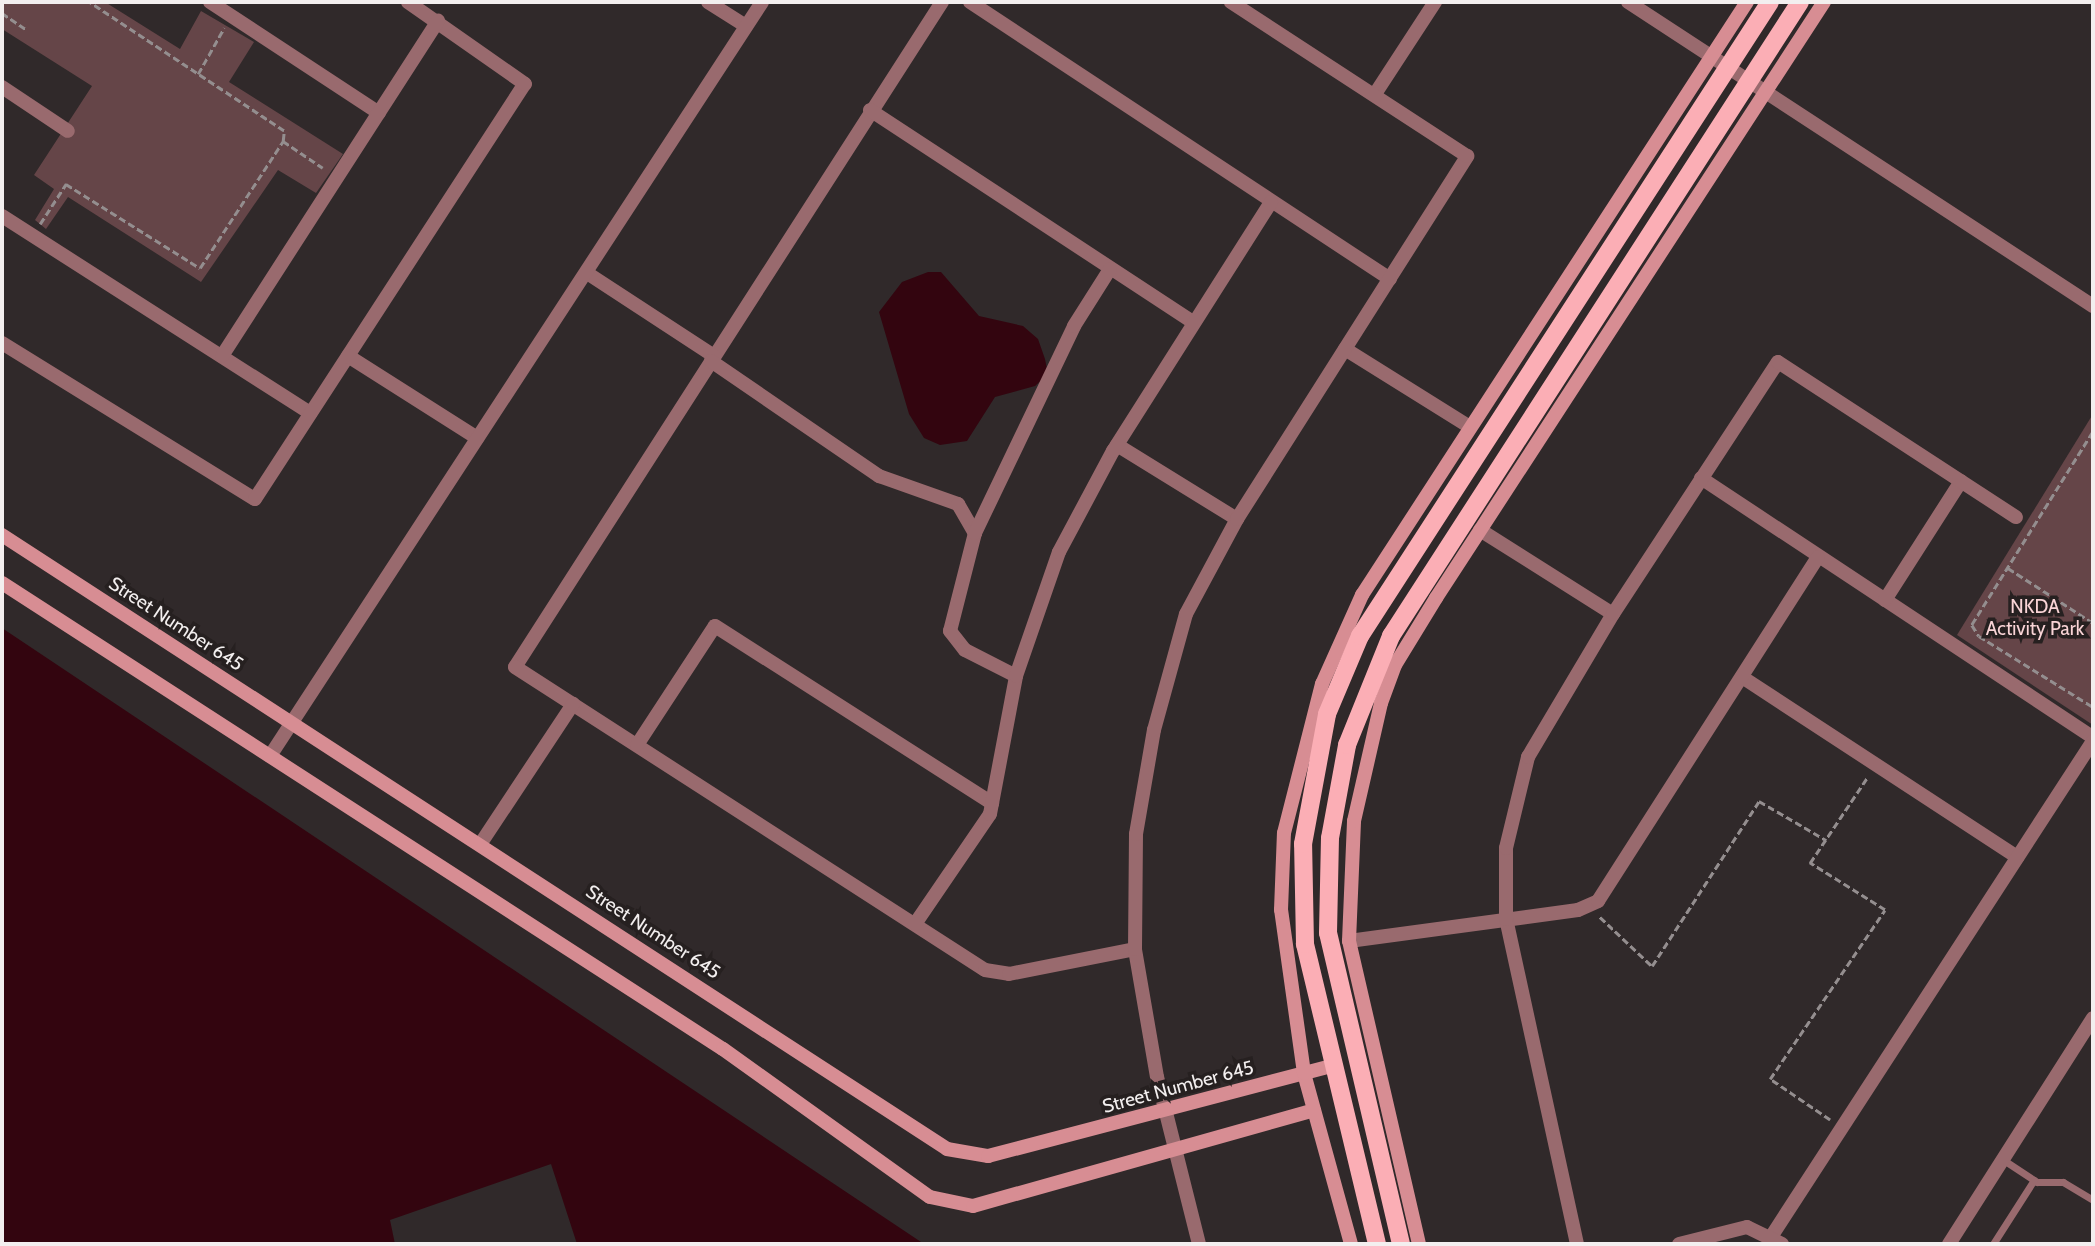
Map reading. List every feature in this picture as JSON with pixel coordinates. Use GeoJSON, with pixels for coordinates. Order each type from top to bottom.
{"type":"FeatureCollection","features":[{"type":"Feature","properties":{"kind":"main road"},"geometry":{"type":"LineString","coordinates":[[1377,1244],[1310,977],[1302,877],[1319,747],[1336,687],[1360,636],[1770,2]]}},
{"type":"Feature","properties":{"kind":"main road"},"geometry":{"type":"LineString","coordinates":[[1401,1244],[1328,933],[1329,838],[1348,745],[1391,636],[1800,2]]}},
{"type":"Feature","properties":{"kind":"street"},"geometry":{"type":"LineString","coordinates":[[209,2],[379,113]]}},
{"type":"Feature","properties":{"kind":"street"},"geometry":{"type":"LineString","coordinates":[[2,344],[252,501],[525,84],[408,2]]}},
{"type":"Feature","properties":{"kind":"street"},"geometry":{"type":"LineString","coordinates":[[708,2],[746,26]]}},
{"type":"Feature","properties":{"kind":"street"},"geometry":{"type":"LineString","coordinates":[[270,756],[762,2]]}},
{"type":"Feature","properties":{"kind":"street"},"geometry":{"type":"LineString","coordinates":[[942,2],[515,662],[573,704],[915,924],[996,973],[1135,949]]}},
{"type":"Feature","properties":{"kind":"street"},"geometry":{"type":"LineString","coordinates":[[970,2],[1391,279]]}},
{"type":"Feature","properties":{"kind":"street"},"geometry":{"type":"LineString","coordinates":[[1199,1244],[1166,1112],[1135,949],[1136,834],[1154,730],[1186,614],[1237,519],[1467,156],[1231,2]]}},
{"type":"Feature","properties":{"kind":"street"},"geometry":{"type":"LineString","coordinates":[[1375,94],[1435,2]]}},
{"type":"Feature","properties":{"kind":"street"},"geometry":{"type":"LineString","coordinates":[[1629,2],[2093,306]]}},
{"type":"Feature","properties":{"kind":"street"},"geometry":{"type":"LineString","coordinates":[[1351,1244],[1304,1073],[1281,910],[1283,833],[1322,684],[1362,594],[1747,2]]}},
{"type":"Feature","properties":{"kind":"street"},"geometry":{"type":"LineString","coordinates":[[1419,1244],[1349,941],[1353,821],[1381,703],[1395,665],[1480,530],[1824,2]]}},
{"type":"Feature","properties":{"kind":"street"},"geometry":{"type":"LineString","coordinates":[[222,356],[438,21]]}},
{"type":"Feature","properties":{"kind":"street"},"geometry":{"type":"LineString","coordinates":[[2,87],[68,131]]}},
{"type":"Feature","properties":{"kind":"street"},"geometry":{"type":"LineString","coordinates":[[870,110],[1193,322]]}},
{"type":"Feature","properties":{"kind":"street"},"geometry":{"type":"LineString","coordinates":[[915,924],[992,803],[1016,676],[1059,552],[1117,444],[1271,202]]}},
{"type":"Feature","properties":{"kind":"street"},"geometry":{"type":"LineString","coordinates":[[2,216],[310,413]]}},
{"type":"Feature","properties":{"kind":"street"},"geometry":{"type":"LineString","coordinates":[[1016,676],[965,650],[950,631],[975,533],[1074,326],[1110,269]]}},
{"type":"Feature","properties":{"kind":"street"},"geometry":{"type":"LineString","coordinates":[[587,273],[713,358],[879,477],[952,498],[975,533]]}},
{"type":"Feature","properties":{"kind":"street"},"geometry":{"type":"LineString","coordinates":[[1345,349],[1470,427]]}},
{"type":"Feature","properties":{"kind":"street"},"geometry":{"type":"LineString","coordinates":[[348,356],[477,438]]}},
{"type":"Feature","properties":{"kind":"street"},"geometry":{"type":"LineString","coordinates":[[1577,1244],[1506,919],[1506,848],[1528,757],[1613,614],[1778,362],[2017,517]]}},
{"type":"Feature","properties":{"kind":"street"},"geometry":{"type":"LineString","coordinates":[[1117,444],[1237,519]]}},
{"type":"Feature","properties":{"kind":"street"},"geometry":{"type":"LineString","coordinates":[[1679,1244],[1747,1227],[1776,1241],[1841,1128],[2093,739],[1701,478]]}},
{"type":"Feature","properties":{"kind":"street"},"geometry":{"type":"LineString","coordinates":[[1885,600],[1961,481]]}},
{"type":"Feature","properties":{"kind":"street"},"geometry":{"type":"LineString","coordinates":[[1480,530],[1613,614]]}},
{"type":"Feature","properties":{"kind":"street","name":"Street Number 645"},"geometry":{"type":"LineString","coordinates":[[2,535],[481,843],[947,1149],[988,1156],[1166,1112],[1331,1066]]}},
{"type":"Feature","properties":{"kind":"street"},"geometry":{"type":"LineString","coordinates":[[1349,941],[1590,907],[1818,557]]}},
{"type":"Feature","properties":{"kind":"street"},"geometry":{"type":"LineString","coordinates":[[2,583],[723,1049],[930,1197],[972,1206],[1173,1139],[1314,1111]]}},
{"type":"Feature","properties":{"kind":"street"},"geometry":{"type":"LineString","coordinates":[[637,745],[715,626],[992,803]]}},
{"type":"Feature","properties":{"kind":"street"},"geometry":{"type":"LineString","coordinates":[[1742,677],[2017,857]]}},
{"type":"Feature","properties":{"kind":"street"},"geometry":{"type":"LineString","coordinates":[[481,843],[573,704]]}},
{"type":"Feature","properties":{"kind":"street"},"geometry":{"type":"LineString","coordinates":[[1949,1244],[2092,1023]]}},
{"type":"Feature","properties":{"kind":"lane"},"geometry":{"type":"LineString","coordinates":[[2002,1159],[2034,1180],[2063,1182],[2093,1200]]}},
{"type":"Feature","properties":{"kind":"lane"},"geometry":{"type":"LineString","coordinates":[[1993,1244],[2034,1180]]}},
{"type":"Feature","properties":{"kind":"path"},"geometry":{"type":"LineString","coordinates":[[33,236],[66,184],[200,268],[283,141],[284,131],[89,2]]}},
{"type":"Feature","properties":{"kind":"path"},"geometry":{"type":"LineString","coordinates":[[2,13],[26,29]]}},
{"type":"Feature","properties":{"kind":"path"},"geometry":{"type":"LineString","coordinates":[[198,74],[231,16]]}},
{"type":"Feature","properties":{"kind":"path"},"geometry":{"type":"LineString","coordinates":[[283,141],[337,178]]}},
{"type":"Feature","properties":{"kind":"path"},"geometry":{"type":"LineString","coordinates":[[2093,432],[1976,615],[1975,631],[2093,707]]}},
{"type":"Feature","properties":{"kind":"path"},"geometry":{"type":"LineString","coordinates":[[2007,567],[2093,623]]}},
{"type":"Feature","properties":{"kind":"path"},"geometry":{"type":"LineString","coordinates":[[1841,1128],[1770,1079],[1885,909],[1810,863],[1876,765]]}},
{"type":"Feature","properties":{"kind":"path"},"geometry":{"type":"LineString","coordinates":[[1590,907],[1652,965],[1759,801],[1826,840]]}},
{"type":"Feature","properties":{"kind":"green space"},"geometry":{"type":"Polygon","coordinates":[[[2,2],[105,2],[180,49],[201,11],[254,42],[229,82],[343,154],[316,193],[278,170],[201,282],[68,197],[46,229],[35,220],[54,189],[34,175],[92,86],[2,29],[2,2]]]}},
{"type":"Feature","properties":{"kind":"green space","name":"NKDA Activity Park"},"geometry":{"type":"Polygon","coordinates":[[[2093,414],[2093,725],[1957,635],[2093,414]]]}},
{"type":"Feature","properties":{"kind":"shaded area"},"geometry":{"type":"Polygon","coordinates":[[[928,272],[941,272],[979,316],[1023,326],[1038,339],[1045,359],[1048,374],[1035,386],[995,397],[967,441],[940,445],[924,438],[909,414],[879,312],[902,282],[928,272]]]}},
{"type":"Feature","properties":{"kind":"shaded area"},"geometry":{"type":"Polygon","coordinates":[[[2,628],[924,1244],[577,1244],[551,1164],[390,1220],[395,1244],[2,1244],[2,628]]]}}]}
